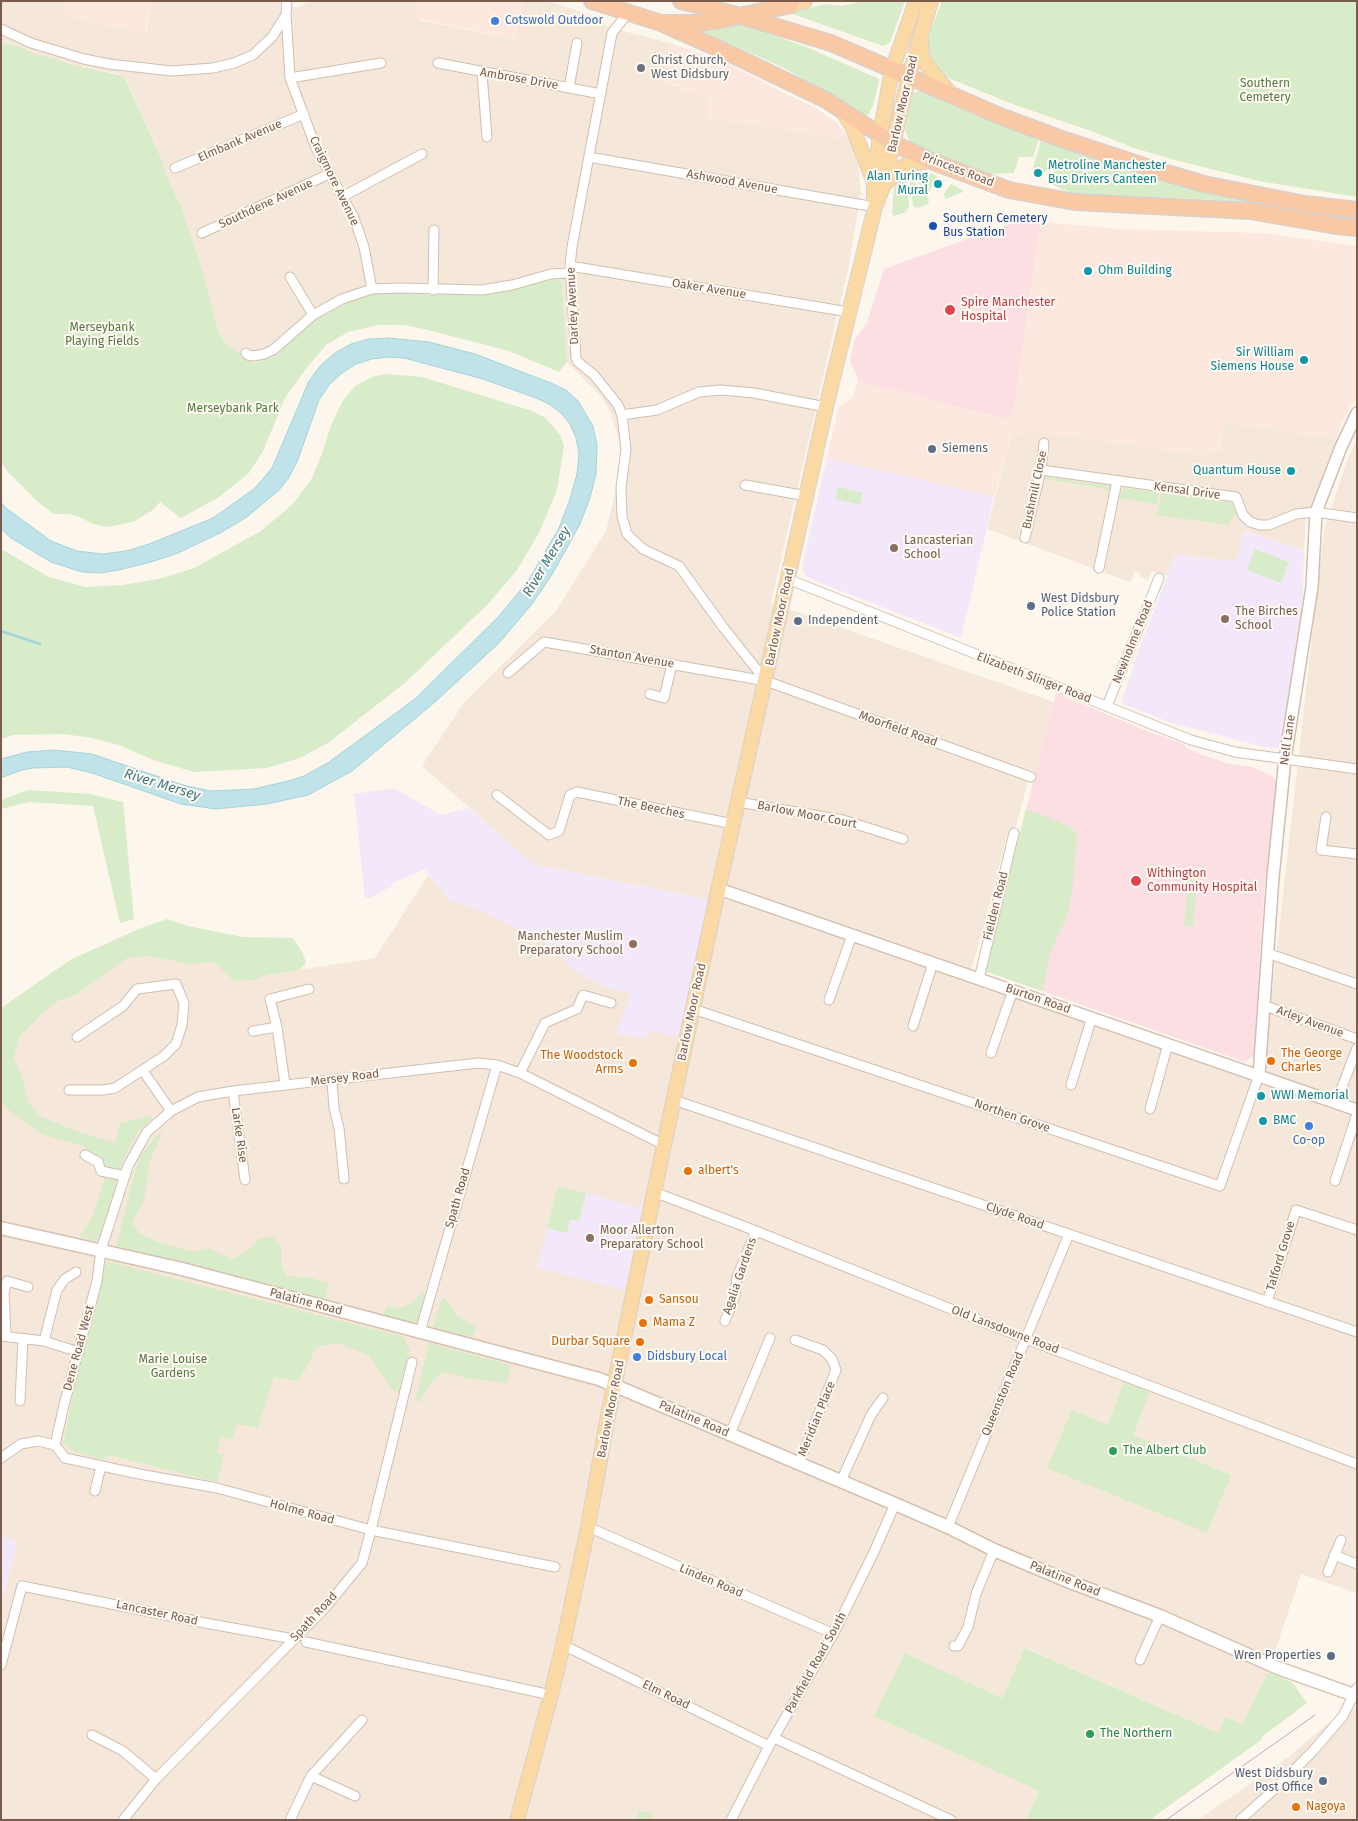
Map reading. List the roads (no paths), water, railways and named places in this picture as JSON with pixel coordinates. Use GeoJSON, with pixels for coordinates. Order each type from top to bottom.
{"type":"FeatureCollection","features":[{"type":"Feature","properties":{"kind":"highway","name":"Princess Road"},"geometry":{"type":"LineString","coordinates":[[592,1],[661,24],[773,74],[826,100],[886,139],[930,161],[1009,190],[1076,202],[1250,212],[1357,228]]}},
{"type":"Feature","properties":{"kind":"highway"},"geometry":{"type":"LineString","coordinates":[[681,1],[741,16],[831,43],[1000,116],[1051,135],[1204,184],[1305,204],[1357,210]]}},
{"type":"Feature","properties":{"kind":"highway"},"geometry":{"type":"LineString","coordinates":[[661,24],[702,23],[798,3]]}},
{"type":"Feature","properties":{"kind":"main road","name":"Barlow Moor Road"},"geometry":{"type":"LineString","coordinates":[[517,1820],[563,1645],[654,1192],[733,824],[826,407],[875,207],[886,139],[892,70],[916,1]]}},
{"type":"Feature","properties":{"kind":"main road","name":"Barlow Moor Road"},"geometry":{"type":"LineString","coordinates":[[886,139],[909,76],[931,1]]}},
{"type":"Feature","properties":{"kind":"main road"},"geometry":{"type":"LineString","coordinates":[[922,30],[920,43],[925,62],[950,93]]}},
{"type":"Feature","properties":{"kind":"main road"},"geometry":{"type":"LineString","coordinates":[[841,109],[852,126],[878,185],[909,164],[930,161]]}},
{"type":"Feature","properties":{"kind":"main road","name":"Palatine Road"},"geometry":{"type":"LineString","coordinates":[[1,1228],[182,1269],[586,1374],[895,1504],[994,1550],[1070,1582],[1160,1616],[1278,1668],[1356,1693]]}},
{"type":"Feature","properties":{"kind":"street","name":"Craigmore Avenue"},"geometry":{"type":"LineString","coordinates":[[287,1],[286,15],[290,78],[316,148],[354,218],[364,247],[372,289]]}},
{"type":"Feature","properties":{"kind":"street","name":"Darley Avenue"},"geometry":{"type":"LineString","coordinates":[[628,13],[612,33],[572,247],[570,269],[576,358],[578,362],[594,375],[618,405],[622,416],[626,450],[621,488],[622,516],[627,534],[643,549],[679,566],[723,627],[766,681]]}},
{"type":"Feature","properties":{"kind":"street"},"geometry":{"type":"LineString","coordinates":[[2,32],[84,59],[109,64],[172,71],[213,68],[234,64],[253,55],[272,38],[286,15]]}},
{"type":"Feature","properties":{"kind":"street"},"geometry":{"type":"LineString","coordinates":[[569,88],[577,43]]}},
{"type":"Feature","properties":{"kind":"street"},"geometry":{"type":"LineString","coordinates":[[290,78],[381,63]]}},
{"type":"Feature","properties":{"kind":"street","name":"Ambrose Drive"},"geometry":{"type":"LineString","coordinates":[[438,63],[482,73],[601,94]]}},
{"type":"Feature","properties":{"kind":"street"},"geometry":{"type":"LineString","coordinates":[[482,73],[488,137]]}},
{"type":"Feature","properties":{"kind":"street","name":"Elmbank Avenue"},"geometry":{"type":"LineString","coordinates":[[175,168],[304,114]]}},
{"type":"Feature","properties":{"kind":"street"},"geometry":{"type":"LineString","coordinates":[[342,196],[422,154]]}},
{"type":"Feature","properties":{"kind":"street","name":"Ashwood Avenue"},"geometry":{"type":"LineString","coordinates":[[589,158],[875,207]]}},
{"type":"Feature","properties":{"kind":"street","name":"Southdene Avenue"},"geometry":{"type":"LineString","coordinates":[[202,233],[329,174]]}},
{"type":"Feature","properties":{"kind":"street"},"geometry":{"type":"LineString","coordinates":[[433,290],[434,230]]}},
{"type":"Feature","properties":{"kind":"street","name":"Oaker Avenue"},"geometry":{"type":"LineString","coordinates":[[246,353],[253,356],[273,350],[314,315],[342,299],[372,289],[482,290],[512,285],[570,269],[849,312]]}},
{"type":"Feature","properties":{"kind":"street"},"geometry":{"type":"LineString","coordinates":[[290,277],[314,315]]}},
{"type":"Feature","properties":{"kind":"street"},"geometry":{"type":"LineString","coordinates":[[622,416],[657,410],[699,392],[721,390],[754,393],[826,407]]}},
{"type":"Feature","properties":{"kind":"street","name":"Nell Lane"},"geometry":{"type":"LineString","coordinates":[[1259,1075],[1272,877],[1285,759],[1312,587],[1316,512],[1341,447],[1357,413]]}},
{"type":"Feature","properties":{"kind":"street","name":"Bushmill Close"},"geometry":{"type":"LineString","coordinates":[[1025,538],[1041,470],[1044,443]]}},
{"type":"Feature","properties":{"kind":"street","name":"Kensal Drive"},"geometry":{"type":"LineString","coordinates":[[1041,470],[1236,498],[1243,515],[1250,522],[1260,525],[1269,524],[1296,514],[1316,512]]}},
{"type":"Feature","properties":{"kind":"street"},"geometry":{"type":"LineString","coordinates":[[1099,568],[1117,481]]}},
{"type":"Feature","properties":{"kind":"street"},"geometry":{"type":"LineString","coordinates":[[744,485],[807,496]]}},
{"type":"Feature","properties":{"kind":"street"},"geometry":{"type":"LineString","coordinates":[[1316,512],[1357,518]]}},
{"type":"Feature","properties":{"kind":"street","name":"Newholme Road"},"geometry":{"type":"LineString","coordinates":[[1107,706],[1159,578]]}},
{"type":"Feature","properties":{"kind":"street","name":"Elizabeth Slinger Road"},"geometry":{"type":"LineString","coordinates":[[788,579],[1191,740],[1235,752],[1357,769]]}},
{"type":"Feature","properties":{"kind":"street","name":"Stanton Avenue"},"geometry":{"type":"LineString","coordinates":[[508,673],[544,642],[766,681]]}},
{"type":"Feature","properties":{"kind":"street"},"geometry":{"type":"LineString","coordinates":[[650,694],[664,698],[672,664]]}},
{"type":"Feature","properties":{"kind":"street","name":"Moorfield Road"},"geometry":{"type":"LineString","coordinates":[[766,681],[1030,777]]}},
{"type":"Feature","properties":{"kind":"street","name":"The Beeches"},"geometry":{"type":"LineString","coordinates":[[497,795],[549,835],[560,830],[570,795],[577,792],[733,824]]}},
{"type":"Feature","properties":{"kind":"street","name":"Barlow Moor Court"},"geometry":{"type":"LineString","coordinates":[[738,802],[843,820],[903,839]]}},
{"type":"Feature","properties":{"kind":"street"},"geometry":{"type":"LineString","coordinates":[[1326,818],[1321,850],[1357,854]]}},
{"type":"Feature","properties":{"kind":"street","name":"Fielden Road"},"geometry":{"type":"LineString","coordinates":[[979,978],[1014,833]]}},
{"type":"Feature","properties":{"kind":"street","name":"Burton Road"},"geometry":{"type":"LineString","coordinates":[[720,888],[1357,1110]]}},
{"type":"Feature","properties":{"kind":"street"},"geometry":{"type":"LineString","coordinates":[[829,1000],[852,935]]}},
{"type":"Feature","properties":{"kind":"street"},"geometry":{"type":"LineString","coordinates":[[1267,953],[1357,984]]}},
{"type":"Feature","properties":{"kind":"street"},"geometry":{"type":"LineString","coordinates":[[913,1026],[933,963]]}},
{"type":"Feature","properties":{"kind":"street"},"geometry":{"type":"LineString","coordinates":[[69,1090],[115,1088],[164,1056],[176,1044],[182,1025],[184,1003],[176,984],[137,989],[122,1006],[77,1037]]}},
{"type":"Feature","properties":{"kind":"street"},"geometry":{"type":"LineString","coordinates":[[285,1084],[277,1027],[270,999],[309,989]]}},
{"type":"Feature","properties":{"kind":"street"},"geometry":{"type":"LineString","coordinates":[[991,1053],[1013,990]]}},
{"type":"Feature","properties":{"kind":"street"},"geometry":{"type":"LineString","coordinates":[[520,1073],[546,1023],[577,1009],[583,995],[611,1003]]}},
{"type":"Feature","properties":{"kind":"street","name":"Arley Avenue"},"geometry":{"type":"LineString","coordinates":[[1263,1006],[1357,1039]]}},
{"type":"Feature","properties":{"kind":"street","name":"Northen Grove"},"geometry":{"type":"LineString","coordinates":[[693,1009],[1220,1186],[1259,1075]]}},
{"type":"Feature","properties":{"kind":"street"},"geometry":{"type":"LineString","coordinates":[[1071,1085],[1092,1017]]}},
{"type":"Feature","properties":{"kind":"street"},"geometry":{"type":"LineString","coordinates":[[253,1032],[277,1027]]}},
{"type":"Feature","properties":{"kind":"street"},"geometry":{"type":"LineString","coordinates":[[1150,1109],[1168,1044]]}},
{"type":"Feature","properties":{"kind":"street"},"geometry":{"type":"LineString","coordinates":[[1342,1087],[1357,1048]]}},
{"type":"Feature","properties":{"kind":"street","name":"Mersey Road"},"geometry":{"type":"LineString","coordinates":[[101,1250],[128,1166],[148,1132],[171,1111],[198,1097],[285,1084],[332,1081],[373,1074],[478,1063],[497,1065],[520,1073],[664,1145]]}},
{"type":"Feature","properties":{"kind":"street","name":"Spath Road"},"geometry":{"type":"LineString","coordinates":[[420,1332],[497,1065]]}},
{"type":"Feature","properties":{"kind":"street"},"geometry":{"type":"LineString","coordinates":[[143,1071],[171,1111]]}},
{"type":"Feature","properties":{"kind":"street"},"geometry":{"type":"LineString","coordinates":[[332,1081],[344,1179]]}},
{"type":"Feature","properties":{"kind":"street","name":"Larke Rise"},"geometry":{"type":"LineString","coordinates":[[233,1091],[245,1180]]}},
{"type":"Feature","properties":{"kind":"street","name":"Clyde Road"},"geometry":{"type":"LineString","coordinates":[[674,1100],[1357,1332]]}},
{"type":"Feature","properties":{"kind":"street"},"geometry":{"type":"LineString","coordinates":[[1335,1181],[1357,1114]]}},
{"type":"Feature","properties":{"kind":"street"},"geometry":{"type":"LineString","coordinates":[[85,1155],[98,1162],[101,1171],[125,1176]]}},
{"type":"Feature","properties":{"kind":"street","name":"Old Lansdowne Road"},"geometry":{"type":"LineString","coordinates":[[654,1192],[1026,1338],[1357,1464]]}},
{"type":"Feature","properties":{"kind":"street","name":"Talford Grove"},"geometry":{"type":"LineString","coordinates":[[1267,1302],[1296,1210],[1357,1230]]}},
{"type":"Feature","properties":{"kind":"street","name":"Agalia Gardens"},"geometry":{"type":"LineString","coordinates":[[725,1321],[735,1296],[737,1277],[756,1231]]}},
{"type":"Feature","properties":{"kind":"street","name":"Queenston Road"},"geometry":{"type":"LineString","coordinates":[[948,1527],[1069,1234]]}},
{"type":"Feature","properties":{"kind":"street","name":"Dene Road West"},"geometry":{"type":"LineString","coordinates":[[55,1445],[97,1281],[101,1250]]}},
{"type":"Feature","properties":{"kind":"street"},"geometry":{"type":"LineString","coordinates":[[44,1341],[57,1290],[65,1279],[76,1272]]}},
{"type":"Feature","properties":{"kind":"street"},"geometry":{"type":"LineString","coordinates":[[28,1287],[7,1281],[4,1293],[4,1336],[44,1341],[79,1352]]}},
{"type":"Feature","properties":{"kind":"street"},"geometry":{"type":"LineString","coordinates":[[730,1434],[770,1338]]}},
{"type":"Feature","properties":{"kind":"street"},"geometry":{"type":"LineString","coordinates":[[20,1401],[22,1339]]}},
{"type":"Feature","properties":{"kind":"street","name":"Meridian Place"},"geometry":{"type":"LineString","coordinates":[[796,1340],[823,1350],[832,1359],[836,1370],[799,1463]]}},
{"type":"Feature","properties":{"kind":"street","name":"Spath Road"},"geometry":{"type":"LineString","coordinates":[[123,1820],[156,1779],[324,1608],[362,1563],[412,1362]]}},
{"type":"Feature","properties":{"kind":"street"},"geometry":{"type":"LineString","coordinates":[[841,1481],[871,1415],[883,1398]]}},
{"type":"Feature","properties":{"kind":"street"},"geometry":{"type":"LineString","coordinates":[[1,1458],[20,1444],[38,1441],[55,1445]]}},
{"type":"Feature","properties":{"kind":"street","name":"Holme Road"},"geometry":{"type":"LineString","coordinates":[[55,1445],[65,1458],[217,1488],[371,1530],[555,1567]]}},
{"type":"Feature","properties":{"kind":"street"},"geometry":{"type":"LineString","coordinates":[[95,1491],[101,1466]]}},
{"type":"Feature","properties":{"kind":"street","name":"Parkfield Road South"},"geometry":{"type":"LineString","coordinates":[[731,1820],[772,1742],[834,1634],[895,1504]]}},
{"type":"Feature","properties":{"kind":"street","name":"Linden Road"},"geometry":{"type":"LineString","coordinates":[[588,1527],[834,1634]]}},
{"type":"Feature","properties":{"kind":"street"},"geometry":{"type":"LineString","coordinates":[[1328,1572],[1340,1540]]}},
{"type":"Feature","properties":{"kind":"street"},"geometry":{"type":"LineString","coordinates":[[954,1646],[958,1646],[968,1627],[976,1594],[994,1550]]}},
{"type":"Feature","properties":{"kind":"street"},"geometry":{"type":"LineString","coordinates":[[1334,1555],[1357,1564]]}},
{"type":"Feature","properties":{"kind":"street","name":"Lancaster Road"},"geometry":{"type":"LineString","coordinates":[[1,1665],[22,1586],[294,1639]]}},
{"type":"Feature","properties":{"kind":"street"},"geometry":{"type":"LineString","coordinates":[[1140,1660],[1160,1616]]}},
{"type":"Feature","properties":{"kind":"street"},"geometry":{"type":"LineString","coordinates":[[306,1642],[551,1695]]}},
{"type":"Feature","properties":{"kind":"street","name":"Elm Road"},"geometry":{"type":"LineString","coordinates":[[563,1645],[772,1742],[951,1820]]}},
{"type":"Feature","properties":{"kind":"street"},"geometry":{"type":"LineString","coordinates":[[1240,1820],[1313,1751],[1337,1724],[1356,1693]]}},
{"type":"Feature","properties":{"kind":"street"},"geometry":{"type":"LineString","coordinates":[[290,1820],[311,1776],[362,1720]]}},
{"type":"Feature","properties":{"kind":"street"},"geometry":{"type":"LineString","coordinates":[[92,1735],[122,1751],[156,1779]]}},
{"type":"Feature","properties":{"kind":"street"},"geometry":{"type":"LineString","coordinates":[[311,1776],[355,1796]]}},
{"type":"Feature","properties":{"kind":"water","name":"River Mersey"},"geometry":{"type":"Polygon","coordinates":[[[388,338],[429,342],[475,354],[551,383],[566,390],[578,401],[593,426],[597,445],[596,474],[590,498],[580,524],[553,573],[532,604],[499,643],[435,702],[352,771],[308,795],[267,804],[216,809],[181,804],[92,773],[67,767],[33,768],[1,778],[1,759],[27,752],[54,750],[92,754],[183,785],[211,791],[254,789],[292,780],[304,776],[329,762],[415,699],[499,616],[528,581],[559,528],[577,474],[579,453],[576,438],[570,424],[561,413],[549,404],[483,379],[404,358],[372,359],[356,364],[342,373],[329,385],[319,400],[297,462],[288,479],[279,490],[247,517],[220,533],[178,553],[119,570],[100,573],[82,572],[51,562],[11,538],[1,529],[1,502],[6,508],[51,541],[77,551],[102,554],[126,551],[149,544],[213,518],[255,488],[272,468],[309,381],[320,366],[335,353],[351,344],[369,339],[388,338]]]}},
{"type":"Feature","properties":{"kind":"waterway"},"geometry":{"type":"LineString","coordinates":[[1,631],[40,644]]}},
{"type":"Feature","properties":{"kind":"tram line"},"geometry":{"type":"LineString","coordinates":[[1166,1820],[1315,1715]]}},
{"type":"Feature","properties":{"kind":"place","name":"Cotswold Outdoor"},"geometry":{"type":"Point","coordinates":[495,21]}},
{"type":"Feature","properties":{"kind":"place","name":"Christ Church, West Didsbury"},"geometry":{"type":"Point","coordinates":[641,68]}},
{"type":"Feature","properties":{"kind":"place","name":"Metroline Manchester Bus Drivers Canteen"},"geometry":{"type":"Point","coordinates":[1038,173]}},
{"type":"Feature","properties":{"kind":"place","name":"Alan Turing Mural"},"geometry":{"type":"Point","coordinates":[938,184]}},
{"type":"Feature","properties":{"kind":"place","name":"Southern Cemetery Bus Station"},"geometry":{"type":"Point","coordinates":[933,226]}},
{"type":"Feature","properties":{"kind":"place","name":"Ohm Building"},"geometry":{"type":"Point","coordinates":[1088,271]}},
{"type":"Feature","properties":{"kind":"place","name":"Spire Manchester Hospital"},"geometry":{"type":"Point","coordinates":[950,310]}},
{"type":"Feature","properties":{"kind":"place","name":"Sir William Siemens House"},"geometry":{"type":"Point","coordinates":[1304,360]}},
{"type":"Feature","properties":{"kind":"place","name":"Siemens"},"geometry":{"type":"Point","coordinates":[932,449]}},
{"type":"Feature","properties":{"kind":"place","name":"Quantum House"},"geometry":{"type":"Point","coordinates":[1291,471]}},
{"type":"Feature","properties":{"kind":"place","name":"Lancasterian School"},"geometry":{"type":"Point","coordinates":[894,548]}},
{"type":"Feature","properties":{"kind":"place","name":"West Didsbury Police Station"},"geometry":{"type":"Point","coordinates":[1031,606]}},
{"type":"Feature","properties":{"kind":"place","name":"The Birches School"},"geometry":{"type":"Point","coordinates":[1225,619]}},
{"type":"Feature","properties":{"kind":"place","name":"Independent"},"geometry":{"type":"Point","coordinates":[798,621]}},
{"type":"Feature","properties":{"kind":"place","name":"Withington Community Hospital"},"geometry":{"type":"Point","coordinates":[1136,881]}},
{"type":"Feature","properties":{"kind":"place","name":"Manchester Muslim Preparatory School"},"geometry":{"type":"Point","coordinates":[633,944]}},
{"type":"Feature","properties":{"kind":"place","name":"The George Charles"},"geometry":{"type":"Point","coordinates":[1271,1061]}},
{"type":"Feature","properties":{"kind":"place","name":"The Woodstock Arms"},"geometry":{"type":"Point","coordinates":[633,1063]}},
{"type":"Feature","properties":{"kind":"place","name":"WWI Memorial"},"geometry":{"type":"Point","coordinates":[1261,1096]}},
{"type":"Feature","properties":{"kind":"place","name":"BMC"},"geometry":{"type":"Point","coordinates":[1263,1121]}},
{"type":"Feature","properties":{"kind":"place","name":"Co-op"},"geometry":{"type":"Point","coordinates":[1309,1126]}},
{"type":"Feature","properties":{"kind":"place","name":"albert's"},"geometry":{"type":"Point","coordinates":[688,1171]}},
{"type":"Feature","properties":{"kind":"place","name":"Moor Allerton Preparatory School"},"geometry":{"type":"Point","coordinates":[590,1238]}},
{"type":"Feature","properties":{"kind":"place","name":"Sansou"},"geometry":{"type":"Point","coordinates":[649,1300]}},
{"type":"Feature","properties":{"kind":"place","name":"Mama Z"},"geometry":{"type":"Point","coordinates":[643,1323]}},
{"type":"Feature","properties":{"kind":"place","name":"Durbar Square"},"geometry":{"type":"Point","coordinates":[640,1342]}},
{"type":"Feature","properties":{"kind":"place","name":"Didsbury Local"},"geometry":{"type":"Point","coordinates":[637,1357]}},
{"type":"Feature","properties":{"kind":"place","name":"The Albert Club"},"geometry":{"type":"Point","coordinates":[1113,1451]}},
{"type":"Feature","properties":{"kind":"place","name":"Wren Properties"},"geometry":{"type":"Point","coordinates":[1331,1656]}},
{"type":"Feature","properties":{"kind":"place","name":"The Northern"},"geometry":{"type":"Point","coordinates":[1090,1734]}},
{"type":"Feature","properties":{"kind":"place","name":"West Didsbury Post Office"},"geometry":{"type":"Point","coordinates":[1323,1781]}},
{"type":"Feature","properties":{"kind":"place","name":"Nagoya"},"geometry":{"type":"Point","coordinates":[1296,1807]}},
{"type":"Feature","properties":{"kind":"park label","name":"Southern Cemetery"},"geometry":{"type":"Point","coordinates":[1265,91]}},
{"type":"Feature","properties":{"kind":"park label","name":"Merseybank Playing Fields"},"geometry":{"type":"Point","coordinates":[102,335]}},
{"type":"Feature","properties":{"kind":"park label","name":"Merseybank Park"},"geometry":{"type":"Point","coordinates":[233,409]}},
{"type":"Feature","properties":{"kind":"park label","name":"Marie Louise Gardens"},"geometry":{"type":"Point","coordinates":[173,1367]}}]}
